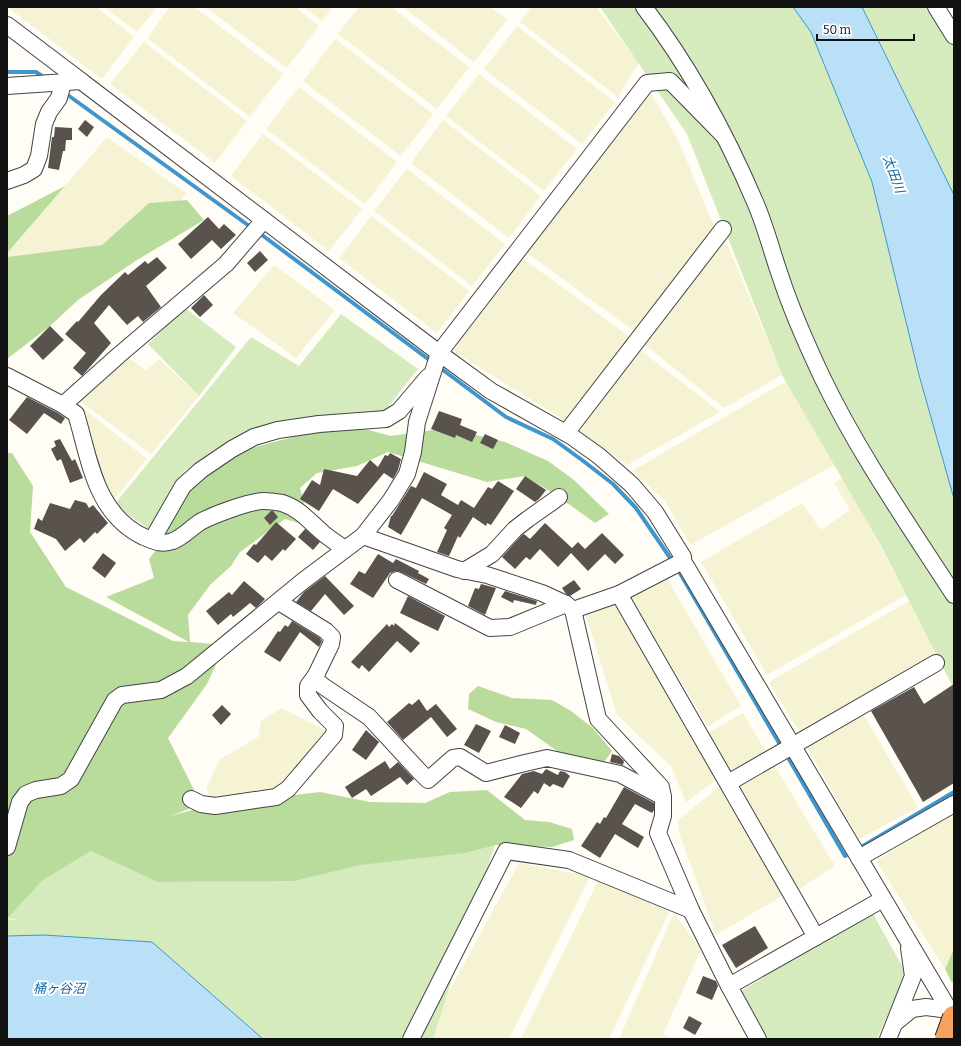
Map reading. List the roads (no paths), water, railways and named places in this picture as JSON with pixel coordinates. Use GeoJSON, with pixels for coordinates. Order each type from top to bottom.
{"type":"FeatureCollection","features":[{"type":"Feature","properties":{"kind":"highway"},"geometry":{"type":"LineString","coordinates":[[946,1039],[952,1015]]}},
{"type":"Feature","properties":{"kind":"street"},"geometry":{"type":"LineString","coordinates":[[644,7],[661,30],[699,91],[723,134],[756,203],[798,324],[823,379],[863,453],[954,595]]}},
{"type":"Feature","properties":{"kind":"street"},"geometry":{"type":"LineString","coordinates":[[936,7],[954,36]]}},
{"type":"Feature","properties":{"kind":"street"},"geometry":{"type":"LineString","coordinates":[[7,25],[439,353],[492,391],[566,433],[599,456],[632,485],[655,512],[683,557],[683,561],[952,1015]]}},
{"type":"Feature","properties":{"kind":"street"},"geometry":{"type":"LineString","coordinates":[[7,86],[81,81]]}},
{"type":"Feature","properties":{"kind":"street"},"geometry":{"type":"LineString","coordinates":[[7,847],[20,802],[26,794],[36,790],[61,786],[70,779],[115,700],[122,695],[161,690],[187,676],[303,581],[363,536],[391,500],[407,474],[413,452],[417,422],[439,353],[646,83],[670,81],[723,134]]}},
{"type":"Feature","properties":{"kind":"street"},"geometry":{"type":"LineString","coordinates":[[7,181],[24,175],[34,169],[39,156],[44,124],[49,112],[59,98],[63,83]]}},
{"type":"Feature","properties":{"kind":"street"},"geometry":{"type":"LineString","coordinates":[[63,405],[226,264],[264,220]]}},
{"type":"Feature","properties":{"kind":"street"},"geometry":{"type":"LineString","coordinates":[[566,433],[723,229]]}},
{"type":"Feature","properties":{"kind":"street"},"geometry":{"type":"LineString","coordinates":[[152,540],[183,486],[201,470],[232,450],[254,437],[278,430],[319,424],[386,419],[399,411],[433,371]]}},
{"type":"Feature","properties":{"kind":"street"},"geometry":{"type":"LineString","coordinates":[[7,376],[63,405],[76,414],[95,482],[104,502],[116,517],[133,531],[158,543],[172,541],[200,522],[240,506],[263,501],[282,504],[298,510],[324,534],[345,549]]}},
{"type":"Feature","properties":{"kind":"street"},"geometry":{"type":"LineString","coordinates":[[464,571],[492,554],[516,529],[559,497]]}},
{"type":"Feature","properties":{"kind":"street"},"geometry":{"type":"LineString","coordinates":[[363,536],[457,569],[487,575],[542,593],[570,607],[598,719],[661,787],[663,797],[663,816],[658,833],[691,910],[728,986],[758,1039]]}},
{"type":"Feature","properties":{"kind":"street"},"geometry":{"type":"LineString","coordinates":[[397,580],[490,628],[510,627],[570,607],[619,594],[683,561]]}},
{"type":"Feature","properties":{"kind":"street"},"geometry":{"type":"LineString","coordinates":[[619,594],[816,937]]}},
{"type":"Feature","properties":{"kind":"street"},"geometry":{"type":"LineString","coordinates":[[191,799],[201,804],[215,806],[276,797],[288,789],[334,735],[335,726],[320,711],[308,695],[308,686],[316,676],[331,644],[332,637],[326,631],[279,602]]}},
{"type":"Feature","properties":{"kind":"street"},"geometry":{"type":"LineString","coordinates":[[728,783],[936,663]]}},
{"type":"Feature","properties":{"kind":"street"},"geometry":{"type":"LineString","coordinates":[[316,676],[317,681],[323,686],[369,717],[428,780],[453,758],[460,757],[486,773],[547,758],[620,774],[663,797]]}},
{"type":"Feature","properties":{"kind":"street"},"geometry":{"type":"LineString","coordinates":[[859,858],[954,804]]}},
{"type":"Feature","properties":{"kind":"street"},"geometry":{"type":"LineString","coordinates":[[411,1039],[506,851],[568,860],[691,910]]}},
{"type":"Feature","properties":{"kind":"street"},"geometry":{"type":"LineString","coordinates":[[728,986],[883,899]]}},
{"type":"Feature","properties":{"kind":"street"},"geometry":{"type":"LineString","coordinates":[[888,1039],[913,976],[907,940]]}},
{"type":"Feature","properties":{"kind":"street"},"geometry":{"type":"LineString","coordinates":[[894,1023],[912,1009],[926,1007],[952,1015]]}},
{"type":"Feature","properties":{"kind":"water","name":"太田川"},"geometry":{"type":"Polygon","coordinates":[[[793,7],[862,7],[954,195],[954,499],[919,375],[872,182],[811,32],[793,7]]]}},
{"type":"Feature","properties":{"kind":"water","name":"桶ヶ谷沼"},"geometry":{"type":"Polygon","coordinates":[[[44,935],[152,942],[263,1039],[7,1039],[7,936],[44,935]]]}},
{"type":"Feature","properties":{"kind":"waterway"},"geometry":{"type":"LineString","coordinates":[[7,72],[36,72],[45,78]]}},
{"type":"Feature","properties":{"kind":"waterway"},"geometry":{"type":"LineString","coordinates":[[65,93],[252,228]]}},
{"type":"Feature","properties":{"kind":"waterway"},"geometry":{"type":"LineString","coordinates":[[258,232],[432,362]]}},
{"type":"Feature","properties":{"kind":"waterway"},"geometry":{"type":"LineString","coordinates":[[439,367],[506,417],[553,439],[613,484],[636,508],[673,562]]}},
{"type":"Feature","properties":{"kind":"waterway"},"geometry":{"type":"LineString","coordinates":[[677,568],[782,748]]}},
{"type":"Feature","properties":{"kind":"waterway"},"geometry":{"type":"LineString","coordinates":[[786,754],[845,856],[852,852]]}},
{"type":"Feature","properties":{"kind":"waterway"},"geometry":{"type":"LineString","coordinates":[[858,849],[954,792]]}}]}
